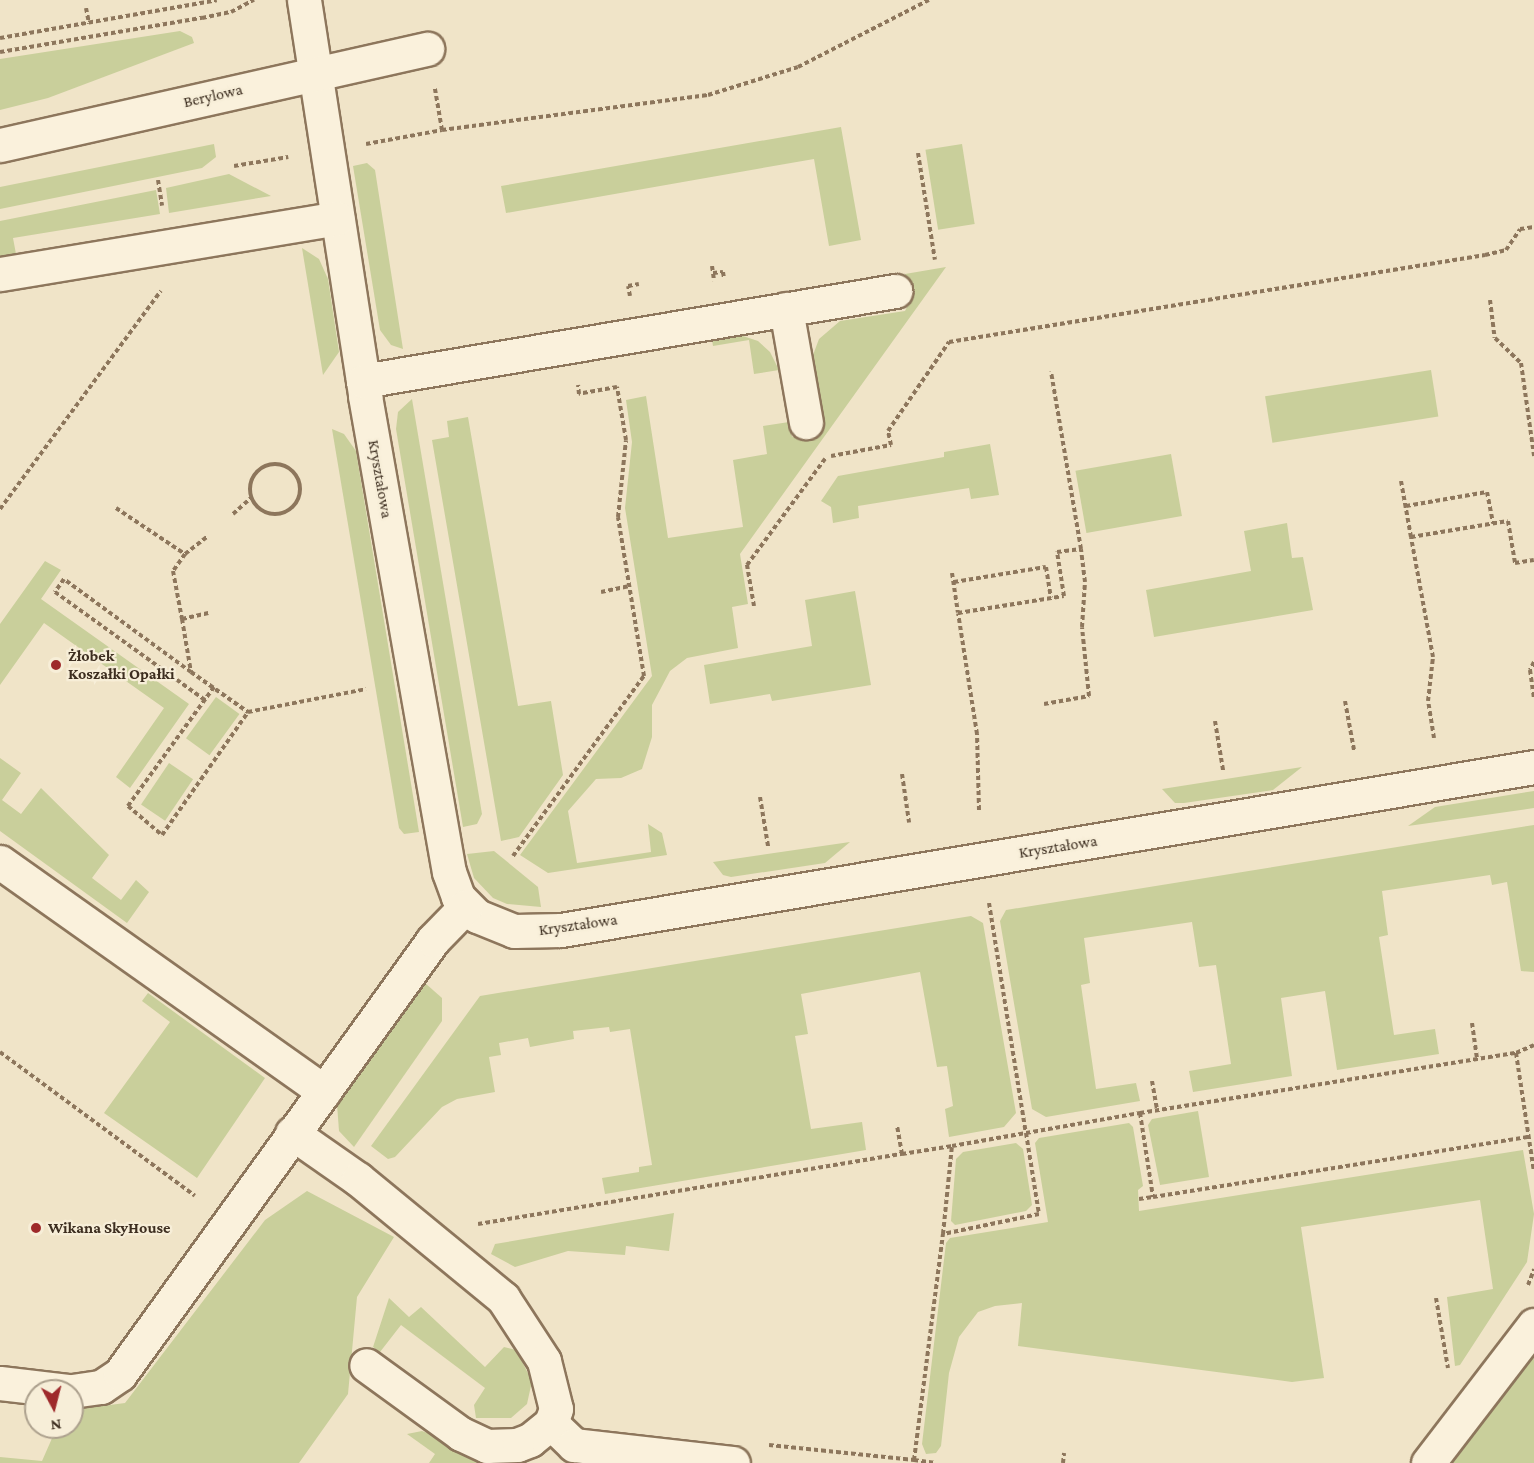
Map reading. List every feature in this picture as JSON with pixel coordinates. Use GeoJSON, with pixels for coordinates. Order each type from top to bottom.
{"type":"FeatureCollection","features":[{"type":"Feature","properties":{"kind":"street","name":"Kryształowa"},"geometry":{"type":"LineString","coordinates":[[304,0],[363,381],[448,872],[453,890],[466,906],[501,928],[561,930],[1534,767]]}},
{"type":"Feature","properties":{"kind":"street","name":"Berylowa"},"geometry":{"type":"LineString","coordinates":[[0,145],[428,49]]}},
{"type":"Feature","properties":{"kind":"street"},"geometry":{"type":"LineString","coordinates":[[0,274],[338,218]]}},
{"type":"Feature","properties":{"kind":"street"},"geometry":{"type":"LineString","coordinates":[[363,381],[895,291]]}},
{"type":"Feature","properties":{"kind":"street"},"geometry":{"type":"LineString","coordinates":[[786,309],[806,422]]}},
{"type":"Feature","properties":{"kind":"street"},"geometry":{"type":"LineString","coordinates":[[0,862],[324,1091]]}},
{"type":"Feature","properties":{"kind":"street"},"geometry":{"type":"LineString","coordinates":[[84,1389],[101,1387],[120,1374],[190,1280],[292,1133],[434,940],[466,906]]}},
{"type":"Feature","properties":{"kind":"street"},"geometry":{"type":"LineString","coordinates":[[292,1133],[358,1179],[503,1298],[528,1333],[551,1378],[556,1409],[551,1423],[517,1445],[487,1446],[461,1434],[366,1365]]}},
{"type":"Feature","properties":{"kind":"street"},"geometry":{"type":"LineString","coordinates":[[1428,1463],[1534,1325]]}},
{"type":"Feature","properties":{"kind":"street"},"geometry":{"type":"LineString","coordinates":[[0,1383],[24,1386]]}},
{"type":"Feature","properties":{"kind":"street"},"geometry":{"type":"LineString","coordinates":[[551,1423],[574,1445],[733,1463]]}},
{"type":"Feature","properties":{"kind":"path"},"geometry":{"type":"LineString","coordinates":[[0,38],[217,0]]}},
{"type":"Feature","properties":{"kind":"path"},"geometry":{"type":"LineString","coordinates":[[0,52],[202,18],[231,12],[254,0]]}},
{"type":"Feature","properties":{"kind":"path"},"geometry":{"type":"LineString","coordinates":[[234,165],[442,130],[708,95],[798,67],[929,0]]}},
{"type":"Feature","properties":{"kind":"path"},"geometry":{"type":"LineString","coordinates":[[86,8],[89,24]]}},
{"type":"Feature","properties":{"kind":"path"},"geometry":{"type":"LineString","coordinates":[[428,49],[442,130]]}},
{"type":"Feature","properties":{"kind":"path"},"geometry":{"type":"LineString","coordinates":[[918,153],[935,260]]}},
{"type":"Feature","properties":{"kind":"path"},"geometry":{"type":"LineString","coordinates":[[158,180],[163,213]]}},
{"type":"Feature","properties":{"kind":"path"},"geometry":{"type":"LineString","coordinates":[[754,606],[747,565],[827,456],[891,445],[888,431],[948,342],[1485,255],[1506,250],[1520,229],[1534,227]]}},
{"type":"Feature","properties":{"kind":"path"},"geometry":{"type":"LineString","coordinates":[[0,509],[167,283]]}},
{"type":"Feature","properties":{"kind":"path"},"geometry":{"type":"LineString","coordinates":[[1490,300],[1495,338],[1521,363],[1534,456]]}},
{"type":"Feature","properties":{"kind":"path"},"geometry":{"type":"LineString","coordinates":[[1044,704],[1089,696],[1082,627],[1085,582],[1051,372]]}},
{"type":"Feature","properties":{"kind":"path"},"geometry":{"type":"LineString","coordinates":[[513,856],[644,676],[618,517],[626,440],[617,387]]}},
{"type":"Feature","properties":{"kind":"path"},"geometry":{"type":"LineString","coordinates":[[233,514],[251,498],[251,480],[269,464],[285,466],[301,485],[298,502],[286,513],[261,511],[251,498]]}},
{"type":"Feature","properties":{"kind":"path"},"geometry":{"type":"LineString","coordinates":[[1401,481],[1433,657],[1428,701],[1434,738]]}},
{"type":"Feature","properties":{"kind":"path"},"geometry":{"type":"LineString","coordinates":[[1406,506],[1487,492],[1493,523]]}},
{"type":"Feature","properties":{"kind":"path"},"geometry":{"type":"LineString","coordinates":[[116,508],[184,554]]}},
{"type":"Feature","properties":{"kind":"path"},"geometry":{"type":"LineString","coordinates":[[1411,537],[1508,522],[1515,563],[1534,560]]}},
{"type":"Feature","properties":{"kind":"path"},"geometry":{"type":"LineString","coordinates":[[191,672],[173,572],[184,554],[208,536]]}},
{"type":"Feature","properties":{"kind":"path"},"geometry":{"type":"LineString","coordinates":[[958,613],[1064,596],[1057,552],[1081,549]]}},
{"type":"Feature","properties":{"kind":"path"},"geometry":{"type":"LineString","coordinates":[[954,582],[1046,567],[1051,598]]}},
{"type":"Feature","properties":{"kind":"path"},"geometry":{"type":"LineString","coordinates":[[952,573],[977,734],[979,810]]}},
{"type":"Feature","properties":{"kind":"path"},"geometry":{"type":"LineString","coordinates":[[205,700],[55,592],[64,579],[248,712]]}},
{"type":"Feature","properties":{"kind":"path"},"geometry":{"type":"LineString","coordinates":[[601,592],[629,586]]}},
{"type":"Feature","properties":{"kind":"path"},"geometry":{"type":"LineString","coordinates":[[182,619],[208,613]]}},
{"type":"Feature","properties":{"kind":"path"},"geometry":{"type":"LineString","coordinates":[[1534,662],[1530,670],[1534,699]]}},
{"type":"Feature","properties":{"kind":"path"},"geometry":{"type":"LineString","coordinates":[[214,687],[128,806],[162,835],[248,712],[366,689]]}},
{"type":"Feature","properties":{"kind":"path"},"geometry":{"type":"LineString","coordinates":[[1345,701],[1354,750]]}},
{"type":"Feature","properties":{"kind":"path"},"geometry":{"type":"LineString","coordinates":[[1215,721],[1223,770]]}},
{"type":"Feature","properties":{"kind":"path"},"geometry":{"type":"LineString","coordinates":[[902,774],[909,822]]}},
{"type":"Feature","properties":{"kind":"path"},"geometry":{"type":"LineString","coordinates":[[760,797],[768,846]]}},
{"type":"Feature","properties":{"kind":"path"},"geometry":{"type":"LineString","coordinates":[[943,1234],[1039,1214],[989,903]]}},
{"type":"Feature","properties":{"kind":"path"},"geometry":{"type":"LineString","coordinates":[[1472,1023],[1477,1059]]}},
{"type":"Feature","properties":{"kind":"path"},"geometry":{"type":"LineString","coordinates":[[476,1224],[1157,1110],[1516,1053],[1534,1045]]}},
{"type":"Feature","properties":{"kind":"path"},"geometry":{"type":"LineString","coordinates":[[0,1052],[195,1196]]}},
{"type":"Feature","properties":{"kind":"path"},"geometry":{"type":"LineString","coordinates":[[1516,1053],[1534,1172]]}},
{"type":"Feature","properties":{"kind":"path"},"geometry":{"type":"LineString","coordinates":[[1152,1081],[1157,1110]]}},
{"type":"Feature","properties":{"kind":"path"},"geometry":{"type":"LineString","coordinates":[[1140,1113],[1153,1197]]}},
{"type":"Feature","properties":{"kind":"path"},"geometry":{"type":"LineString","coordinates":[[897,1126],[902,1154]]}},
{"type":"Feature","properties":{"kind":"path"},"geometry":{"type":"LineString","coordinates":[[1139,1199],[1529,1137]]}},
{"type":"Feature","properties":{"kind":"path"},"geometry":{"type":"LineString","coordinates":[[914,1460],[952,1146]]}},
{"type":"Feature","properties":{"kind":"path"},"geometry":{"type":"LineString","coordinates":[[1436,1298],[1450,1381]]}},
{"type":"Feature","properties":{"kind":"path"},"geometry":{"type":"LineString","coordinates":[[759,1444],[936,1463]]}},
{"type":"Feature","properties":{"kind":"path"},"geometry":{"type":"LineString","coordinates":[[1063,1463],[1064,1453]]}},
{"type":"Feature","properties":{"kind":"green space"},"geometry":{"type":"Polygon","coordinates":[[[180,31],[192,37],[194,43],[48,98],[0,110],[0,59],[180,31]]]}},
{"type":"Feature","properties":{"kind":"green space"},"geometry":{"type":"Polygon","coordinates":[[[841,127],[861,240],[829,246],[814,159],[506,213],[501,186],[841,127]]]}},
{"type":"Feature","properties":{"kind":"green space"},"geometry":{"type":"Polygon","coordinates":[[[214,144],[216,157],[202,168],[0,209],[0,187],[214,144]]]}},
{"type":"Feature","properties":{"kind":"green space"},"geometry":{"type":"Polygon","coordinates":[[[962,144],[975,224],[938,230],[925,150],[962,144]]]}},
{"type":"Feature","properties":{"kind":"green space"},"geometry":{"type":"Polygon","coordinates":[[[367,163],[375,170],[403,349],[391,345],[380,330],[353,166],[367,163]]]}},
{"type":"Feature","properties":{"kind":"green space"},"geometry":{"type":"Polygon","coordinates":[[[229,174],[271,196],[169,213],[166,188],[229,174]]]}},
{"type":"Feature","properties":{"kind":"green space"},"geometry":{"type":"Polygon","coordinates":[[[156,190],[160,214],[13,238],[16,254],[0,257],[0,221],[156,190]]]}},
{"type":"Feature","properties":{"kind":"green space"},"geometry":{"type":"Polygon","coordinates":[[[302,248],[319,259],[328,279],[339,352],[323,375],[302,248]]]}},
{"type":"Feature","properties":{"kind":"green space"},"geometry":{"type":"Polygon","coordinates":[[[946,267],[740,554],[748,604],[732,607],[738,648],[687,658],[670,671],[652,705],[652,737],[642,769],[621,778],[596,779],[568,811],[577,863],[651,852],[648,824],[662,833],[667,855],[548,873],[520,855],[652,676],[625,508],[632,442],[626,400],[646,396],[668,538],[743,527],[733,460],[767,454],[763,426],[789,422],[792,437],[817,432],[822,421],[813,355],[819,339],[840,321],[905,311],[910,301],[905,274],[946,267]]]}},
{"type":"Feature","properties":{"kind":"green space"},"geometry":{"type":"Polygon","coordinates":[[[743,336],[758,341],[770,352],[779,370],[754,374],[749,340],[713,346],[712,340],[743,336]]]}},
{"type":"Feature","properties":{"kind":"green space"},"geometry":{"type":"Polygon","coordinates":[[[1431,370],[1438,416],[1272,443],[1265,396],[1431,370]]]}},
{"type":"Feature","properties":{"kind":"green space"},"geometry":{"type":"Polygon","coordinates":[[[412,399],[482,814],[477,824],[463,827],[396,429],[398,412],[412,399]]]}},
{"type":"Feature","properties":{"kind":"green space"},"geometry":{"type":"Polygon","coordinates":[[[468,417],[518,706],[551,701],[563,775],[519,837],[501,841],[432,440],[449,437],[447,421],[468,417]]]}},
{"type":"Feature","properties":{"kind":"green space"},"geometry":{"type":"Polygon","coordinates":[[[332,429],[344,434],[356,451],[419,832],[404,834],[399,828],[332,429]]]}},
{"type":"Feature","properties":{"kind":"green space"},"geometry":{"type":"Polygon","coordinates":[[[990,444],[999,495],[971,499],[969,488],[858,506],[859,518],[833,523],[831,507],[821,501],[838,476],[944,457],[944,452],[990,444]]]}},
{"type":"Feature","properties":{"kind":"green space"},"geometry":{"type":"Polygon","coordinates":[[[1171,454],[1182,516],[1086,533],[1075,471],[1171,454]]]}},
{"type":"Feature","properties":{"kind":"green space"},"geometry":{"type":"Polygon","coordinates":[[[1287,523],[1292,558],[1303,557],[1313,610],[1154,637],[1146,590],[1251,571],[1244,531],[1287,523]]]}},
{"type":"Feature","properties":{"kind":"green space"},"geometry":{"type":"Polygon","coordinates":[[[45,561],[61,570],[41,599],[189,704],[130,788],[116,777],[164,708],[44,623],[0,685],[0,624],[45,561]]]}},
{"type":"Feature","properties":{"kind":"green space"},"geometry":{"type":"Polygon","coordinates":[[[855,591],[871,685],[772,701],[770,694],[710,704],[704,665],[812,646],[805,600],[855,591]]]}},
{"type":"Feature","properties":{"kind":"green space"},"geometry":{"type":"Polygon","coordinates":[[[216,697],[239,714],[209,755],[186,738],[216,697]]]}},
{"type":"Feature","properties":{"kind":"green space"},"geometry":{"type":"Polygon","coordinates":[[[0,758],[21,773],[2,800],[21,814],[41,788],[109,855],[92,878],[121,900],[136,880],[149,892],[127,923],[0,831],[0,758]]]}},
{"type":"Feature","properties":{"kind":"green space"},"geometry":{"type":"Polygon","coordinates":[[[169,763],[193,779],[165,821],[141,804],[169,763]]]}},
{"type":"Feature","properties":{"kind":"green space"},"geometry":{"type":"Polygon","coordinates":[[[1302,767],[1273,790],[1175,803],[1162,789],[1302,767]]]}},
{"type":"Feature","properties":{"kind":"green space"},"geometry":{"type":"Polygon","coordinates":[[[1534,791],[1534,808],[1408,826],[1435,807],[1534,791]]]}},
{"type":"Feature","properties":{"kind":"green space"},"geometry":{"type":"Polygon","coordinates":[[[1534,825],[1534,972],[1521,971],[1507,882],[1492,885],[1490,875],[1382,891],[1388,935],[1379,937],[1394,1035],[1435,1029],[1439,1054],[1337,1070],[1325,991],[1281,998],[1292,1076],[1193,1092],[1189,1071],[1231,1064],[1216,965],[1199,967],[1192,922],[1084,938],[1090,983],[1081,985],[1096,1089],[1136,1083],[1140,1101],[1046,1117],[1032,1109],[1000,921],[1006,910],[1534,825]]]}},
{"type":"Feature","properties":{"kind":"green space"},"geometry":{"type":"Polygon","coordinates":[[[850,842],[825,863],[731,877],[723,875],[713,862],[850,842]]]}},
{"type":"Feature","properties":{"kind":"green space"},"geometry":{"type":"Polygon","coordinates":[[[494,851],[538,887],[541,907],[507,904],[493,898],[474,878],[467,854],[494,851]]]}},
{"type":"Feature","properties":{"kind":"green space"},"geometry":{"type":"Polygon","coordinates":[[[971,916],[983,923],[1016,1113],[1004,1127],[949,1137],[945,1109],[953,1106],[947,1066],[937,1067],[920,972],[801,994],[808,1034],[795,1036],[811,1129],[862,1122],[866,1150],[605,1194],[602,1178],[639,1172],[639,1167],[652,1165],[630,1029],[610,1032],[609,1027],[573,1031],[574,1039],[530,1047],[528,1038],[499,1043],[501,1055],[489,1057],[495,1092],[457,1099],[442,1107],[395,1157],[388,1159],[371,1146],[480,996],[971,916]]]}},
{"type":"Feature","properties":{"kind":"green space"},"geometry":{"type":"Polygon","coordinates":[[[425,983],[442,998],[442,1021],[354,1147],[339,1131],[337,1104],[425,983]]]}},
{"type":"Feature","properties":{"kind":"green space"},"geometry":{"type":"Polygon","coordinates":[[[148,993],[265,1078],[197,1178],[104,1113],[170,1022],[142,1001],[148,993]]]}},
{"type":"Feature","properties":{"kind":"green space"},"geometry":{"type":"Polygon","coordinates":[[[1198,1111],[1209,1177],[1160,1185],[1148,1125],[1152,1119],[1198,1111]]]}},
{"type":"Feature","properties":{"kind":"green space"},"geometry":{"type":"Polygon","coordinates":[[[1129,1123],[1133,1127],[1143,1186],[1138,1190],[1139,1211],[1523,1150],[1534,1214],[1527,1262],[1460,1365],[1455,1366],[1447,1297],[1493,1289],[1480,1200],[1301,1227],[1324,1378],[1292,1382],[1018,1346],[1022,1303],[995,1306],[978,1312],[959,1337],[949,1373],[941,1446],[936,1453],[926,1454],[922,1444],[946,1243],[950,1238],[1048,1222],[1035,1143],[1039,1138],[1129,1123]]]}},
{"type":"Feature","properties":{"kind":"green space"},"geometry":{"type":"Polygon","coordinates":[[[1016,1143],[1023,1149],[1032,1205],[1026,1211],[955,1225],[951,1221],[956,1159],[963,1152],[1016,1143]]]}},
{"type":"Feature","properties":{"kind":"green space"},"geometry":{"type":"Polygon","coordinates":[[[307,1191],[394,1237],[357,1297],[348,1394],[299,1463],[0,1463],[0,1457],[42,1461],[52,1439],[84,1439],[84,1408],[125,1403],[265,1220],[307,1191]]]}},
{"type":"Feature","properties":{"kind":"green space"},"geometry":{"type":"Polygon","coordinates":[[[674,1213],[669,1251],[626,1246],[625,1255],[568,1251],[515,1267],[491,1254],[495,1244],[674,1213]]]}},
{"type":"Feature","properties":{"kind":"green space"},"geometry":{"type":"Polygon","coordinates":[[[389,1298],[409,1317],[421,1307],[485,1367],[504,1347],[516,1350],[532,1381],[527,1404],[511,1418],[476,1418],[474,1405],[485,1388],[401,1325],[380,1352],[373,1347],[389,1298]]]}},
{"type":"Feature","properties":{"kind":"green space"},"geometry":{"type":"Polygon","coordinates":[[[1534,1355],[1534,1463],[1451,1463],[1534,1355]]]}},
{"type":"Feature","properties":{"kind":"green space"},"geometry":{"type":"Polygon","coordinates":[[[422,1431],[433,1435],[478,1463],[429,1463],[435,1454],[407,1434],[422,1431]]]}},
{"type":"Feature","properties":{"kind":"place","name":"Żłobek Koszałki Opałki"},"geometry":{"type":"Point","coordinates":[56,665]}},
{"type":"Feature","properties":{"kind":"place","name":"Wikana SkyHouse"},"geometry":{"type":"Point","coordinates":[36,1228]}}]}
